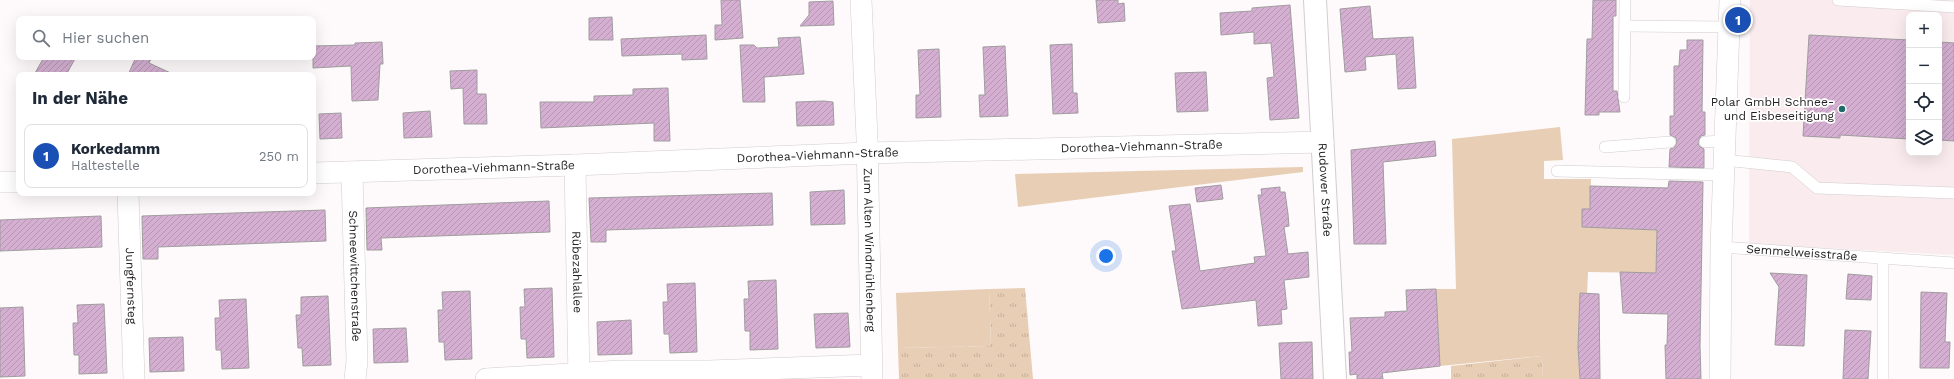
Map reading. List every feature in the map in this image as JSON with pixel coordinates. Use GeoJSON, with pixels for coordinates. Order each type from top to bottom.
{"type":"FeatureCollection","features":[{"type":"Feature","properties":{"kind":"street","name":"Zum Alten Windmühlenberg"},"geometry":{"type":"LineString","coordinates":[[861,0],[867,153],[871,372]]}},
{"type":"Feature","properties":{"kind":"street","name":"Rudower Straße"},"geometry":{"type":"LineString","coordinates":[[1315,0],[1324,142],[1335,379]]}},
{"type":"Feature","properties":{"kind":"street"},"geometry":{"type":"LineString","coordinates":[[1720,379],[1721,247],[1719,154],[1730,0]]}},
{"type":"Feature","properties":{"kind":"street","name":"Dorothea-Viehmann-Straße"},"geometry":{"type":"LineString","coordinates":[[316,173],[574,165],[867,153],[1324,142]]}},
{"type":"Feature","properties":{"kind":"street","name":"Rübezahlallee"},"geometry":{"type":"LineString","coordinates":[[574,165],[579,376]]}},
{"type":"Feature","properties":{"kind":"street","name":"Schneewittchenstraße"},"geometry":{"type":"LineString","coordinates":[[352,172],[357,361],[355,379]]}},
{"type":"Feature","properties":{"kind":"street"},"geometry":{"type":"LineString","coordinates":[[0,182],[16,182]]}},
{"type":"Feature","properties":{"kind":"street","name":"Jungfernsteg"},"geometry":{"type":"LineString","coordinates":[[128,196],[134,379]]}},
{"type":"Feature","properties":{"kind":"street"},"geometry":{"type":"LineString","coordinates":[[486,379],[716,371],[871,372]]}},
{"type":"Feature","properties":{"kind":"lane"},"geometry":{"type":"LineString","coordinates":[[1624,97],[1625,0]]}},
{"type":"Feature","properties":{"kind":"lane"},"geometry":{"type":"LineString","coordinates":[[1838,0],[1954,7]]}},
{"type":"Feature","properties":{"kind":"lane"},"geometry":{"type":"LineString","coordinates":[[1625,26],[1728,27]]}},
{"type":"Feature","properties":{"kind":"lane"},"geometry":{"type":"LineString","coordinates":[[1605,147],[1670,142]]}},
{"type":"Feature","properties":{"kind":"lane"},"geometry":{"type":"LineString","coordinates":[[1557,171],[1719,154],[1792,167],[1817,188],[1954,193]]}},
{"type":"Feature","properties":{"kind":"lane","name":"Semmelweisstraße"},"geometry":{"type":"LineString","coordinates":[[1721,247],[1954,263]]}},
{"type":"Feature","properties":{"kind":"lane"},"geometry":{"type":"LineString","coordinates":[[1883,258],[1883,379]]}},
{"type":"Feature","properties":{"kind":"shaded area"},"geometry":{"type":"Polygon","coordinates":[[[1750,0],[1954,0],[1954,255],[1749,244],[1750,0]]]}},
{"type":"Feature","properties":{"kind":"green space"},"geometry":{"type":"Polygon","coordinates":[[[1560,127],[1563,160],[1544,161],[1544,179],[1591,179],[1590,209],[1582,210],[1582,227],[1657,230],[1656,273],[1588,272],[1587,294],[1580,293],[1578,352],[1580,379],[1543,379],[1542,356],[1440,366],[1436,289],[1456,289],[1452,139],[1560,127]]]}},
{"type":"Feature","properties":{"kind":"green space"},"geometry":{"type":"Polygon","coordinates":[[[1303,167],[1303,172],[1018,207],[1015,174],[1303,167]]]}},
{"type":"Feature","properties":{"kind":"green space"},"geometry":{"type":"Polygon","coordinates":[[[1025,288],[1033,379],[899,379],[898,348],[991,346],[989,289],[1025,288]]]}},
{"type":"Feature","properties":{"kind":"green space"},"geometry":{"type":"Polygon","coordinates":[[[989,289],[991,346],[898,348],[896,293],[989,289]]]}},
{"type":"Feature","properties":{"kind":"green space"},"geometry":{"type":"Polygon","coordinates":[[[1542,356],[1543,379],[1451,379],[1451,366],[1542,356]]]}},
{"type":"Feature","properties":{"kind":"building"},"geometry":{"type":"Polygon","coordinates":[[[721,0],[740,0],[743,38],[715,40],[715,25],[722,25],[721,0]]]}},
{"type":"Feature","properties":{"kind":"building"},"geometry":{"type":"Polygon","coordinates":[[[1096,0],[1118,0],[1118,4],[1124,3],[1125,21],[1098,23],[1096,0]]]}},
{"type":"Feature","properties":{"kind":"building"},"geometry":{"type":"Polygon","coordinates":[[[1593,0],[1616,0],[1616,16],[1613,16],[1613,91],[1617,91],[1620,112],[1599,112],[1599,115],[1585,115],[1587,39],[1592,39],[1593,0]]]}},
{"type":"Feature","properties":{"kind":"building"},"geometry":{"type":"Polygon","coordinates":[[[833,1],[834,25],[800,26],[809,15],[809,2],[833,1]]]}},
{"type":"Feature","properties":{"kind":"building"},"geometry":{"type":"Polygon","coordinates":[[[1290,5],[1299,118],[1270,120],[1267,78],[1274,77],[1271,43],[1254,44],[1254,32],[1221,35],[1220,13],[1252,11],[1252,8],[1290,5]]]}},
{"type":"Feature","properties":{"kind":"building"},"geometry":{"type":"Polygon","coordinates":[[[1370,6],[1373,39],[1413,37],[1416,88],[1398,89],[1396,54],[1365,57],[1366,70],[1345,72],[1340,9],[1370,6]]]}},
{"type":"Feature","properties":{"kind":"building"},"geometry":{"type":"Polygon","coordinates":[[[612,17],[613,40],[589,40],[589,18],[612,17]]]}},
{"type":"Feature","properties":{"kind":"building"},"geometry":{"type":"Polygon","coordinates":[[[706,35],[707,59],[682,60],[682,54],[622,56],[621,39],[706,35]]]}},
{"type":"Feature","properties":{"kind":"building"},"geometry":{"type":"Polygon","coordinates":[[[1809,35],[1906,40],[1906,139],[1840,135],[1840,138],[1803,136],[1809,35]]]}},
{"type":"Feature","properties":{"kind":"building"},"geometry":{"type":"Polygon","coordinates":[[[800,37],[804,74],[764,77],[765,102],[743,102],[740,45],[754,45],[757,48],[779,47],[778,38],[800,37]]]}},
{"type":"Feature","properties":{"kind":"building"},"geometry":{"type":"Polygon","coordinates":[[[1687,40],[1703,40],[1702,112],[1705,112],[1705,135],[1701,136],[1698,142],[1699,146],[1704,149],[1704,168],[1669,167],[1670,149],[1674,148],[1677,142],[1676,138],[1670,135],[1670,116],[1674,116],[1674,66],[1679,66],[1680,50],[1687,50],[1687,40]]]}},
{"type":"Feature","properties":{"kind":"building"},"geometry":{"type":"Polygon","coordinates":[[[382,42],[383,64],[380,64],[378,100],[352,101],[351,66],[313,68],[313,60],[316,60],[316,46],[355,45],[355,43],[382,42]]]}},
{"type":"Feature","properties":{"kind":"building"},"geometry":{"type":"Polygon","coordinates":[[[1942,42],[1954,43],[1954,141],[1942,140],[1942,42]]]}},
{"type":"Feature","properties":{"kind":"building"},"geometry":{"type":"Polygon","coordinates":[[[1072,44],[1073,93],[1077,93],[1078,113],[1053,114],[1050,45],[1072,44]]]}},
{"type":"Feature","properties":{"kind":"building"},"geometry":{"type":"Polygon","coordinates":[[[1005,46],[1008,116],[980,117],[979,95],[985,95],[983,47],[1005,46]]]}},
{"type":"Feature","properties":{"kind":"building"},"geometry":{"type":"Polygon","coordinates":[[[939,49],[941,117],[916,118],[916,95],[920,95],[918,50],[939,49]]]}},
{"type":"Feature","properties":{"kind":"building"},"geometry":{"type":"Polygon","coordinates":[[[42,60],[74,60],[68,72],[36,72],[42,60]]]}},
{"type":"Feature","properties":{"kind":"building"},"geometry":{"type":"Polygon","coordinates":[[[135,60],[150,60],[149,63],[168,72],[129,72],[135,60]]]}},
{"type":"Feature","properties":{"kind":"building"},"geometry":{"type":"Polygon","coordinates":[[[477,70],[477,94],[486,94],[487,124],[464,124],[463,88],[451,89],[450,71],[477,70]]]}},
{"type":"Feature","properties":{"kind":"building"},"geometry":{"type":"Polygon","coordinates":[[[1206,72],[1208,111],[1177,112],[1175,73],[1206,72]]]}},
{"type":"Feature","properties":{"kind":"building"},"geometry":{"type":"Polygon","coordinates":[[[668,88],[670,141],[654,141],[654,123],[541,128],[540,102],[594,102],[594,96],[633,95],[633,89],[668,88]]]}},
{"type":"Feature","properties":{"kind":"building"},"geometry":{"type":"Polygon","coordinates":[[[796,102],[833,102],[834,125],[797,126],[796,102]]]}},
{"type":"Feature","properties":{"kind":"building"},"geometry":{"type":"Polygon","coordinates":[[[430,111],[432,137],[404,138],[403,113],[430,111]]]}},
{"type":"Feature","properties":{"kind":"building"},"geometry":{"type":"Polygon","coordinates":[[[341,113],[342,138],[320,139],[319,114],[341,113]]]}},
{"type":"Feature","properties":{"kind":"building"},"geometry":{"type":"Polygon","coordinates":[[[1435,141],[1436,156],[1383,162],[1386,244],[1354,244],[1351,150],[1435,141]]]}},
{"type":"Feature","properties":{"kind":"building"},"geometry":{"type":"Polygon","coordinates":[[[1669,181],[1703,182],[1700,346],[1701,379],[1666,379],[1665,345],[1667,345],[1668,314],[1623,313],[1620,272],[1656,273],[1657,230],[1582,227],[1582,209],[1590,209],[1590,186],[1668,188],[1669,181]]]}},
{"type":"Feature","properties":{"kind":"building"},"geometry":{"type":"Polygon","coordinates":[[[1221,185],[1223,199],[1197,202],[1195,188],[1221,185]]]}},
{"type":"Feature","properties":{"kind":"building"},"geometry":{"type":"Polygon","coordinates":[[[1280,187],[1280,192],[1285,192],[1288,214],[1289,226],[1284,227],[1288,254],[1308,252],[1309,277],[1284,280],[1287,309],[1281,310],[1282,324],[1258,326],[1256,300],[1182,309],[1172,251],[1176,251],[1169,206],[1190,204],[1200,271],[1255,263],[1254,257],[1266,256],[1258,195],[1262,195],[1261,189],[1280,187]]]}},
{"type":"Feature","properties":{"kind":"building"},"geometry":{"type":"Polygon","coordinates":[[[844,190],[845,224],[811,225],[810,192],[844,190]]]}},
{"type":"Feature","properties":{"kind":"building"},"geometry":{"type":"Polygon","coordinates":[[[772,193],[773,225],[606,230],[606,242],[591,242],[589,198],[772,193]]]}},
{"type":"Feature","properties":{"kind":"building"},"geometry":{"type":"Polygon","coordinates":[[[549,201],[550,232],[381,238],[382,250],[367,250],[366,208],[549,201]]]}},
{"type":"Feature","properties":{"kind":"building"},"geometry":{"type":"Polygon","coordinates":[[[325,210],[326,241],[158,247],[158,259],[143,259],[142,216],[325,210]]]}},
{"type":"Feature","properties":{"kind":"building"},"geometry":{"type":"Polygon","coordinates":[[[101,216],[102,247],[0,251],[0,220],[101,216]]]}},
{"type":"Feature","properties":{"kind":"building"},"geometry":{"type":"Polygon","coordinates":[[[1770,273],[1807,275],[1804,346],[1775,345],[1779,287],[1770,273]]]}},
{"type":"Feature","properties":{"kind":"building"},"geometry":{"type":"Polygon","coordinates":[[[1848,274],[1872,276],[1871,300],[1846,299],[1848,274]]]}},
{"type":"Feature","properties":{"kind":"building"},"geometry":{"type":"Polygon","coordinates":[[[776,280],[778,349],[750,350],[750,331],[745,331],[744,299],[749,299],[748,281],[776,280]]]}},
{"type":"Feature","properties":{"kind":"building"},"geometry":{"type":"Polygon","coordinates":[[[695,283],[697,352],[670,353],[669,334],[664,334],[663,302],[668,302],[667,284],[695,283]]]}},
{"type":"Feature","properties":{"kind":"building"},"geometry":{"type":"Polygon","coordinates":[[[552,288],[554,357],[527,358],[526,339],[521,339],[520,307],[525,307],[524,289],[552,288]]]}},
{"type":"Feature","properties":{"kind":"building"},"geometry":{"type":"Polygon","coordinates":[[[1436,289],[1440,366],[1382,373],[1383,379],[1357,379],[1357,374],[1350,375],[1349,352],[1352,352],[1350,318],[1385,317],[1385,312],[1407,311],[1406,290],[1436,289]]]}},
{"type":"Feature","properties":{"kind":"building"},"geometry":{"type":"Polygon","coordinates":[[[470,291],[472,359],[445,360],[444,342],[439,342],[438,310],[443,310],[442,292],[470,291]]]}},
{"type":"Feature","properties":{"kind":"building"},"geometry":{"type":"Polygon","coordinates":[[[1921,292],[1947,293],[1945,342],[1950,342],[1949,368],[1920,368],[1921,292]]]}},
{"type":"Feature","properties":{"kind":"building"},"geometry":{"type":"Polygon","coordinates":[[[1580,293],[1599,294],[1600,379],[1580,379],[1578,347],[1580,293]]]}},
{"type":"Feature","properties":{"kind":"building"},"geometry":{"type":"Polygon","coordinates":[[[328,296],[331,365],[303,366],[302,348],[298,348],[296,315],[301,315],[301,297],[328,296]]]}},
{"type":"Feature","properties":{"kind":"building"},"geometry":{"type":"Polygon","coordinates":[[[246,299],[249,368],[222,369],[221,350],[216,350],[215,318],[220,318],[219,300],[246,299]]]}},
{"type":"Feature","properties":{"kind":"building"},"geometry":{"type":"Polygon","coordinates":[[[104,304],[107,373],[79,374],[79,355],[74,355],[73,323],[78,323],[77,305],[104,304]]]}},
{"type":"Feature","properties":{"kind":"building"},"geometry":{"type":"Polygon","coordinates":[[[23,307],[25,376],[0,377],[0,308],[23,307]]]}},
{"type":"Feature","properties":{"kind":"building"},"geometry":{"type":"Polygon","coordinates":[[[848,313],[850,347],[816,348],[814,314],[848,313]]]}},
{"type":"Feature","properties":{"kind":"building"},"geometry":{"type":"Polygon","coordinates":[[[631,320],[632,354],[598,355],[597,322],[631,320]]]}},
{"type":"Feature","properties":{"kind":"building"},"geometry":{"type":"Polygon","coordinates":[[[406,328],[408,362],[374,363],[373,329],[406,328]]]}},
{"type":"Feature","properties":{"kind":"building"},"geometry":{"type":"Polygon","coordinates":[[[1845,330],[1871,331],[1868,379],[1843,379],[1845,330]]]}},
{"type":"Feature","properties":{"kind":"building"},"geometry":{"type":"Polygon","coordinates":[[[183,337],[184,371],[150,372],[149,338],[183,337]]]}},
{"type":"Feature","properties":{"kind":"building"},"geometry":{"type":"Polygon","coordinates":[[[1312,342],[1313,379],[1281,379],[1279,343],[1312,342]]]}},
{"type":"Feature","properties":{"kind":"place","name":"Korkedamm"},"geometry":{"type":"Point","coordinates":[1738,20]}},
{"type":"Feature","properties":{"kind":"place","name":"Polar GmbH Schnee- und Eisbeseitigung"},"geometry":{"type":"Point","coordinates":[1842,109]}}]}
